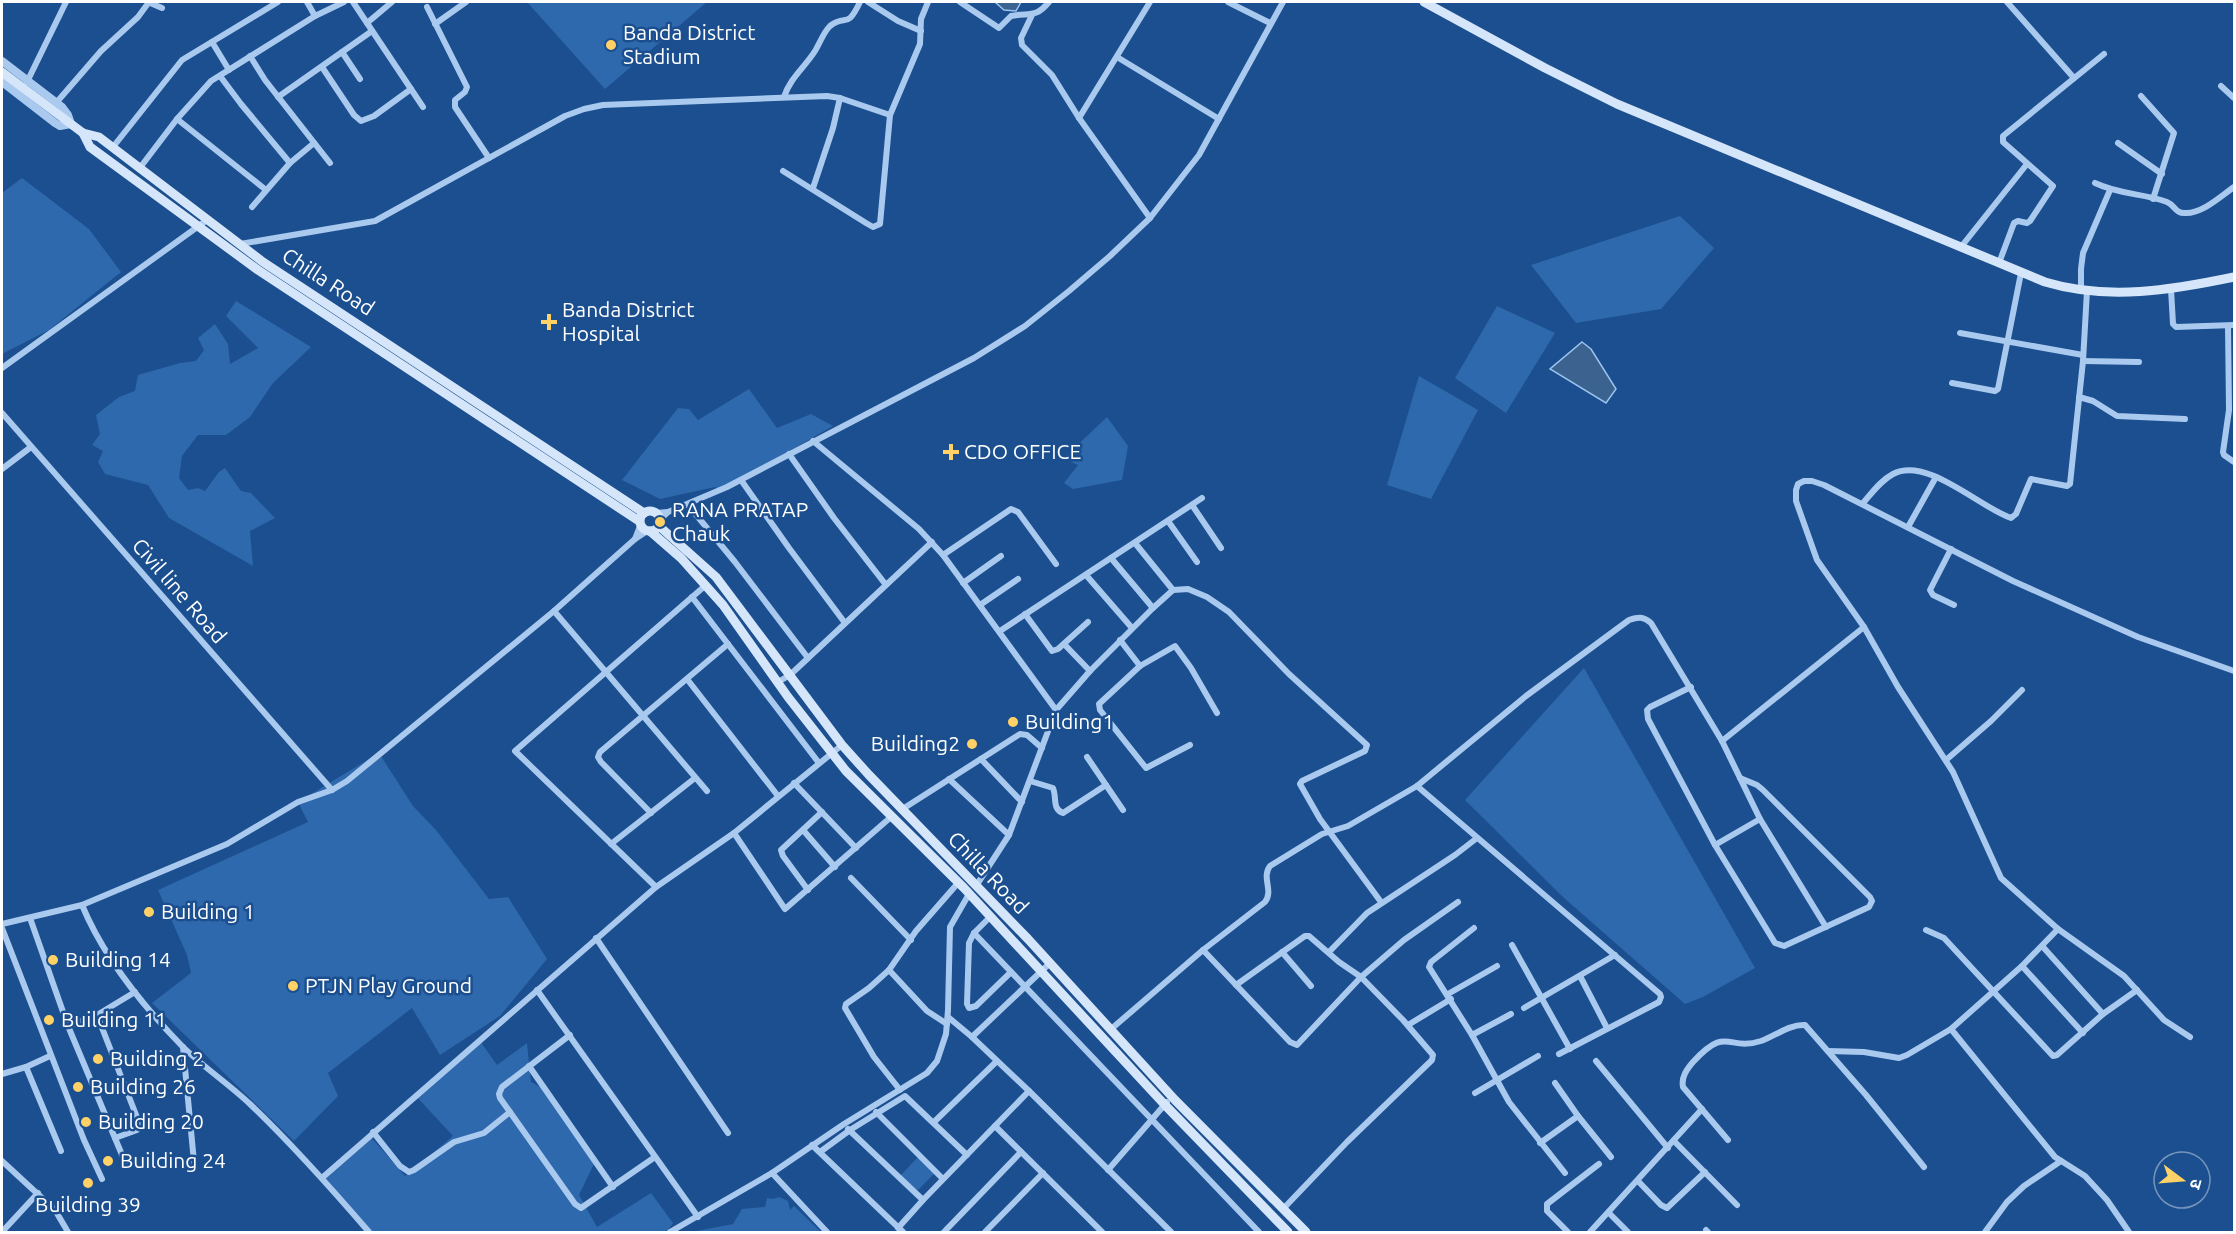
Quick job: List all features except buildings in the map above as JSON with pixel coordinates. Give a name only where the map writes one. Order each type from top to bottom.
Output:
[{"type":"main road","points":[[1424,2],[1545,68],[1617,104],[2045,282],[2084,291],[2136,292],[2171,289],[2235,277]]},
{"type":"main road","name":"Chilla Road","points":[[2,72],[53,105],[83,133],[99,137],[113,147],[263,262],[478,402],[649,523],[716,577],[842,745],[972,890],[1050,963],[1172,1098],[1306,1233]]},
{"type":"main road","points":[[83,133],[90,147],[267,276],[471,412],[649,523],[723,605],[830,754],[958,883],[972,890],[990,917],[1288,1233]]},
{"type":"main road","points":[[471,412],[478,402]]},
{"type":"main road","points":[[1120,1056],[1128,1050]]},
{"type":"street","points":[[27,81],[66,2]]},
{"type":"street","points":[[2,61],[53,105],[101,51],[138,17],[148,2],[162,8]]},
{"type":"street","points":[[113,147],[182,60],[278,2]]},
{"type":"street","points":[[307,2],[315,16]]},
{"type":"street","points":[[139,169],[202,90],[250,56],[315,16],[344,2]]},
{"type":"street","points":[[353,2],[423,107]]},
{"type":"street","points":[[367,23],[392,2]]},
{"type":"street","points":[[435,24],[466,2]]},
{"type":"street","points":[[784,97],[788,86],[815,51],[824,33],[835,24],[852,18],[860,2]]},
{"type":"street","points":[[868,2],[898,21],[921,31]]},
{"type":"street","points":[[783,171],[813,188],[866,224],[877,227],[882,213],[890,115],[918,49],[922,15],[928,2]]},
{"type":"street","points":[[960,2],[999,28],[1011,16],[1032,15],[1040,12],[1049,2]]},
{"type":"street","points":[[1079,118],[1150,2]]},
{"type":"street","points":[[1228,2],[1270,23]]},
{"type":"street","points":[[102,1179],[50,1056],[2,926],[82,905],[227,844],[298,802],[332,790],[374,760],[554,611],[649,523],[668,512],[741,480],[974,358],[1025,326],[1110,256],[1149,218],[1199,155],[1283,2]]},
{"type":"street","points":[[2007,2],[2074,78]]},
{"type":"street","points":[[428,7],[467,87],[465,92],[455,100],[455,107],[489,158]]},
{"type":"street","points":[[1032,15],[1020,41],[1052,75],[1149,218]]},
{"type":"street","points":[[278,97],[372,31]]},
{"type":"street","points":[[212,42],[230,70]]},
{"type":"street","points":[[342,52],[360,79]]},
{"type":"street","points":[[1999,263],[2014,223],[2030,221],[2053,188],[2052,183],[2003,142],[2003,135],[2104,54]]},
{"type":"street","points":[[250,56],[278,97],[330,163]]},
{"type":"street","points":[[1117,57],[1219,119]]},
{"type":"street","points":[[321,67],[354,115],[361,121],[374,116],[411,89]]},
{"type":"street","points":[[220,76],[290,163]]},
{"type":"street","points":[[2,82],[55,123],[60,126],[71,124]]},
{"type":"street","points":[[2221,86],[2235,98]]},
{"type":"street","points":[[2141,96],[2174,133],[2153,199]]},
{"type":"street","points":[[240,244],[375,221],[565,116],[603,105],[784,97],[840,98],[890,115]]},
{"type":"street","points":[[813,188],[833,128],[840,98]]},
{"type":"street","points":[[177,119],[266,190]]},
{"type":"street","points":[[252,207],[290,163],[314,143]]},
{"type":"street","points":[[2118,143],[2162,174]]},
{"type":"street","points":[[1961,247],[2027,164]]},
{"type":"street","points":[[2096,183],[2110,190],[2168,203],[2179,213],[2188,213],[2202,208],[2235,186]]},
{"type":"street","points":[[1863,503],[1879,484],[1893,474],[1905,470],[1916,470],[1936,477],[2008,517],[2014,517],[2031,479],[2067,486],[2070,484],[2083,358],[2084,291],[2081,269],[2084,253],[2110,190]]},
{"type":"street","points":[[2,368],[207,220]]},
{"type":"street","points":[[1952,383],[1995,391],[1999,384],[2021,273]]},
{"type":"street","points":[[2171,289],[2173,324],[2176,327],[2231,325],[2232,409],[2223,452],[2235,462]]},
{"type":"street","points":[[1960,333],[2083,358],[2139,362]]},
{"type":"street","points":[[2079,397],[2093,401],[2117,416],[2186,419]]},
{"type":"street","name":"Civil line Road","points":[[2,413],[332,790]]},
{"type":"street","points":[[813,441],[932,542],[1056,710]]},
{"type":"street","points":[[2,469],[31,447]]},
{"type":"street","points":[[789,454],[834,518],[886,585]]},
{"type":"street","points":[[1908,527],[1936,477]]},
{"type":"street","points":[[741,480],[845,623]]},
{"type":"street","points":[[2190,1037],[2164,1020],[2124,976],[2058,929],[2001,878],[1962,787],[1898,687],[1864,627],[1817,560],[1796,501],[1798,484],[1812,481],[1863,503],[2005,578],[2138,637],[2235,671]]},
{"type":"street","points":[[1000,632],[1202,498]]},
{"type":"street","points":[[688,505],[735,562],[808,658]]},
{"type":"street","points":[[1192,505],[1221,548]]},
{"type":"street","points":[[943,555],[1011,509],[1018,513],[1056,564]]},
{"type":"street","points":[[1168,520],[1197,562]]},
{"type":"street","points":[[778,682],[790,675],[932,542]]},
{"type":"street","points":[[1135,543],[1173,590]]},
{"type":"street","points":[[1951,549],[1930,590],[1933,595],[1954,605]]},
{"type":"street","points":[[963,583],[1000,556]]},
{"type":"street","points":[[1111,558],[1153,608]]},
{"type":"street","points":[[1086,575],[1132,628]]},
{"type":"street","points":[[980,605],[1018,579]]},
{"type":"street","points":[[656,887],[515,751],[706,585]]},
{"type":"street","points":[[670,1233],[772,1173],[843,1124],[927,1073],[937,1061],[943,1047],[947,1021],[950,927],[1009,835],[1056,710],[1090,670],[1173,590],[1188,589],[1207,597],[1229,612],[1288,674],[1367,745],[1365,751],[1300,784],[1320,819],[1381,902]]},
{"type":"street","points":[[692,597],[819,763]]},
{"type":"street","points":[[554,611],[707,791]]},
{"type":"street","points":[[1025,614],[1049,649],[1055,651],[1088,622]]},
{"type":"street","points":[[1110,1030],[1203,950],[1265,902],[1270,892],[1266,877],[1270,866],[1322,834],[1348,826],[1418,786],[1526,696],[1629,620],[1638,617],[1645,618],[1651,623],[1691,687],[1722,741],[1760,819],[1826,927]]},
{"type":"street","points":[[1722,741],[1864,627]]},
{"type":"street","points":[[1120,640],[1140,666]]},
{"type":"street","points":[[651,813],[598,757],[602,748],[728,644]]},
{"type":"street","points":[[1064,644],[1090,670]]},
{"type":"street","points":[[1190,745],[1146,768],[1100,710],[1101,701],[1140,666],[1175,646],[1191,668],[1217,713]]},
{"type":"street","points":[[687,679],[778,796]]},
{"type":"street","points":[[1691,687],[1650,707],[1647,714],[1715,845],[1775,943],[1784,946],[1869,907],[1872,901],[1763,790],[1740,778]]},
{"type":"street","points":[[1946,760],[1991,721],[2022,690]]},
{"type":"street","points":[[901,810],[1020,734],[1027,735],[1042,748]]},
{"type":"street","points":[[323,1178],[656,887],[734,833],[842,745]]},
{"type":"street","points":[[1087,757],[1123,810]]},
{"type":"street","points":[[981,759],[1022,802]]},
{"type":"street","points":[[611,844],[695,778]]},
{"type":"street","points":[[949,779],[1009,835]]},
{"type":"street","points":[[1030,781],[1053,788],[1055,807],[1063,813],[1106,785]]},
{"type":"street","points":[[794,783],[856,848]]},
{"type":"street","points":[[1418,786],[1661,997],[1659,1002],[1559,1054]]},
{"type":"street","points":[[808,890],[781,852],[782,847],[822,812]]},
{"type":"street","points":[[734,833],[782,908],[787,909],[891,817]]},
{"type":"street","points":[[1715,845],[1760,819]]},
{"type":"street","points":[[803,830],[835,867]]},
{"type":"street","points":[[1329,952],[1381,902],[1436,868],[1477,838]]},
{"type":"street","points":[[851,878],[911,940]]},
{"type":"street","points":[[900,1090],[870,1050],[845,1008],[848,1002],[890,970],[916,930],[958,883]]},
{"type":"street","points":[[1203,950],[1290,1042],[1297,1045],[1361,977],[1404,940],[1458,902]]},
{"type":"street","points":[[82,905],[99,940],[135,992],[183,1047],[252,1106],[323,1178],[369,1233]]},
{"type":"street","points":[[990,917],[974,933],[969,943],[967,1004],[969,1008],[976,1006],[1011,972]]},
{"type":"street","points":[[30,918],[68,1026],[125,1162]]},
{"type":"street","points":[[1474,928],[1430,964],[1431,970],[1449,996],[1509,1102],[1565,1173]]},
{"type":"street","points":[[1828,1051],[1864,1052],[1899,1058],[1951,1029],[2043,947],[2058,929]]},
{"type":"street","points":[[1926,930],[1944,938],[2053,1056],[2057,1055],[2103,1014],[2137,990]]},
{"type":"street","points":[[974,933],[1258,1233]]},
{"type":"street","points":[[1236,985],[1305,936],[1309,936],[1361,977],[1408,1025],[1434,1058],[1347,1142],[1283,1209]]},
{"type":"street","points":[[596,938],[728,1133]]},
{"type":"street","points":[[1512,945],[1570,1049]]},
{"type":"street","points":[[2043,947],[2103,1014]]},
{"type":"street","points":[[1282,952],[1311,986]]},
{"type":"street","points":[[1524,1008],[1615,955]]},
{"type":"street","points":[[972,1037],[1040,970],[1050,963]]},
{"type":"street","points":[[1408,1025],[1497,966]]},
{"type":"street","points":[[2022,966],[2083,1033]]},
{"type":"street","points":[[890,970],[927,1011],[972,1037],[1170,1233]]},
{"type":"street","points":[[1580,976],[1607,1028]]},
{"type":"street","points":[[537,990],[698,1217]]},
{"type":"street","points":[[68,1026],[97,1015],[135,992]]},
{"type":"street","points":[[1472,1035],[1511,1014]]},
{"type":"street","points":[[97,1015],[140,1125],[137,1130],[115,1138]]},
{"type":"street","points":[[1728,1140],[1683,1087],[1683,1078],[1689,1066],[1716,1041],[1750,1043],[1801,1025],[1810,1029],[1924,1167]]},
{"type":"street","points":[[1951,1029],[2061,1161],[2085,1176],[2107,1200],[2129,1233]]},
{"type":"street","points":[[570,1035],[500,1090],[500,1098],[578,1207],[584,1208],[656,1157]]},
{"type":"street","points":[[183,1047],[194,1162]]},
{"type":"street","points":[[2,1074],[26,1067],[50,1056]]},
{"type":"street","points":[[1475,1093],[1538,1056]]},
{"type":"street","points":[[934,1122],[997,1061]]},
{"type":"street","points":[[1596,1061],[1668,1148]]},
{"type":"street","points":[[529,1066],[613,1187]]},
{"type":"street","points":[[26,1067],[61,1151]]},
{"type":"street","points":[[1556,1083],[1578,1116],[1611,1156]]},
{"type":"street","points":[[812,1145],[900,1230],[923,1200],[1029,1091]]},
{"type":"street","points":[[820,1152],[850,1130],[905,1096],[967,1155]]},
{"type":"street","points":[[1107,1170],[1172,1098]]},
{"type":"street","points":[[872,1107],[943,1179]]},
{"type":"street","points":[[1590,1233],[1702,1109]]},
{"type":"street","points":[[373,1132],[400,1166],[409,1172],[454,1142],[484,1132],[510,1112]]},
{"type":"street","points":[[1540,1143],[1578,1116]]},
{"type":"street","points":[[843,1124],[923,1200]]},
{"type":"street","points":[[996,1126],[1102,1233]]},
{"type":"street","points":[[1674,1141],[1737,1206]]},
{"type":"street","points":[[948,1231],[1022,1152]]},
{"type":"street","points":[[2,1161],[55,1210],[68,1233]]},
{"type":"street","points":[[1985,1233],[2007,1203],[2024,1186],[2061,1161]]},
{"type":"street","points":[[1568,1233],[1547,1211],[1547,1204],[1599,1164]]},
{"type":"street","points":[[1638,1181],[1661,1205],[1667,1208],[1705,1172]]},
{"type":"street","points":[[772,1173],[827,1233]]},
{"type":"street","points":[[985,1233],[1043,1173]]},
{"type":"street","points":[[2,1232],[38,1193]]},
{"type":"street","points":[[1609,1213],[1628,1233]]},
{"type":"shaded area","name":"Banda District Stadium","points":[[527,2],[707,2],[605,89]]},
{"type":"shaded area","points":[[995,2],[1021,2],[1016,11],[1004,10]]},
{"type":"shaded area","points":[[22,178],[89,229],[121,272],[49,330],[2,354],[2,193]]},
{"type":"shaded area","points":[[1680,216],[1714,248],[1661,309],[1576,323],[1531,265]]},
{"type":"shaded area","points":[[236,301],[311,347],[273,383],[250,417],[226,435],[198,435],[182,456],[179,478],[188,490],[198,488],[205,491],[219,472],[225,468],[241,491],[251,493],[275,518],[250,531],[253,566],[169,518],[148,485],[105,474],[98,462],[103,451],[92,445],[100,434],[96,415],[119,397],[135,391],[138,375],[180,363],[196,361],[204,350],[198,338],[215,324],[228,344],[230,364],[258,348],[226,316]]},
{"type":"shaded area","points":[[1497,306],[1555,333],[1506,413],[1455,378]]},
{"type":"shaded area","points":[[1582,342],[1591,349],[1616,389],[1606,403],[1550,369]]},
{"type":"shaded area","points":[[1419,376],[1478,410],[1431,499],[1387,485]]},
{"type":"shaded area","points":[[749,389],[777,428],[811,414],[833,426],[721,490],[715,487],[660,499],[622,480],[678,408],[689,409],[698,420]]},
{"type":"shaded area","points":[[1107,417],[1128,446],[1122,480],[1073,489],[1064,483],[1078,465],[1071,462],[1067,455]]},
{"type":"shaded area","points":[[1584,668],[1755,968],[1703,997],[1685,1004],[1564,898],[1465,800]]},
{"type":"shaded area","points":[[379,753],[413,806],[436,830],[489,899],[508,897],[547,959],[500,1016],[440,1055],[412,1008],[328,1073],[338,1096],[294,1141],[152,1003],[191,973],[187,955],[158,890],[308,822],[298,802]]},
{"type":"shaded area","points":[[480,1041],[497,1065],[527,1043],[531,1082],[542,1088],[594,1164],[579,1195],[597,1227],[651,1193],[673,1223],[668,1230],[663,1232],[369,1232],[323,1177],[369,1135],[405,1176],[453,1136],[415,1095]]},
{"type":"shaded area","points":[[919,1156],[935,1173],[917,1191],[899,1177]]},
{"type":"shaded area","points":[[779,1197],[788,1201],[790,1210],[794,1206],[821,1232],[691,1232],[733,1224],[742,1209],[765,1207],[767,1198]]},
{"type":"place","name":"Banda District Stadium","points":[[611,45]]},
{"type":"place","name":"Banda District Hospital","points":[[549,322]]},
{"type":"place","name":"CDO OFFICE","points":[[951,452]]},
{"type":"place","name":"RANA PRATAP Chauk","points":[[660,522]]},
{"type":"place","name":"Building1","points":[[1013,722]]},
{"type":"place","name":"Building2","points":[[972,744]]},
{"type":"place","name":"Building 1","points":[[149,912]]},
{"type":"place","name":"Building 14","points":[[53,960]]},
{"type":"place","name":"PTJN Play Ground","points":[[293,986]]},
{"type":"place","name":"Building 11","points":[[49,1020]]},
{"type":"place","name":"Building 2","points":[[98,1059]]},
{"type":"place","name":"Building 26","points":[[78,1087]]},
{"type":"place","name":"Building 20","points":[[86,1122]]},
{"type":"place","name":"Building 24","points":[[108,1161]]},
{"type":"place","name":"Building 39","points":[[88,1183]]}]
